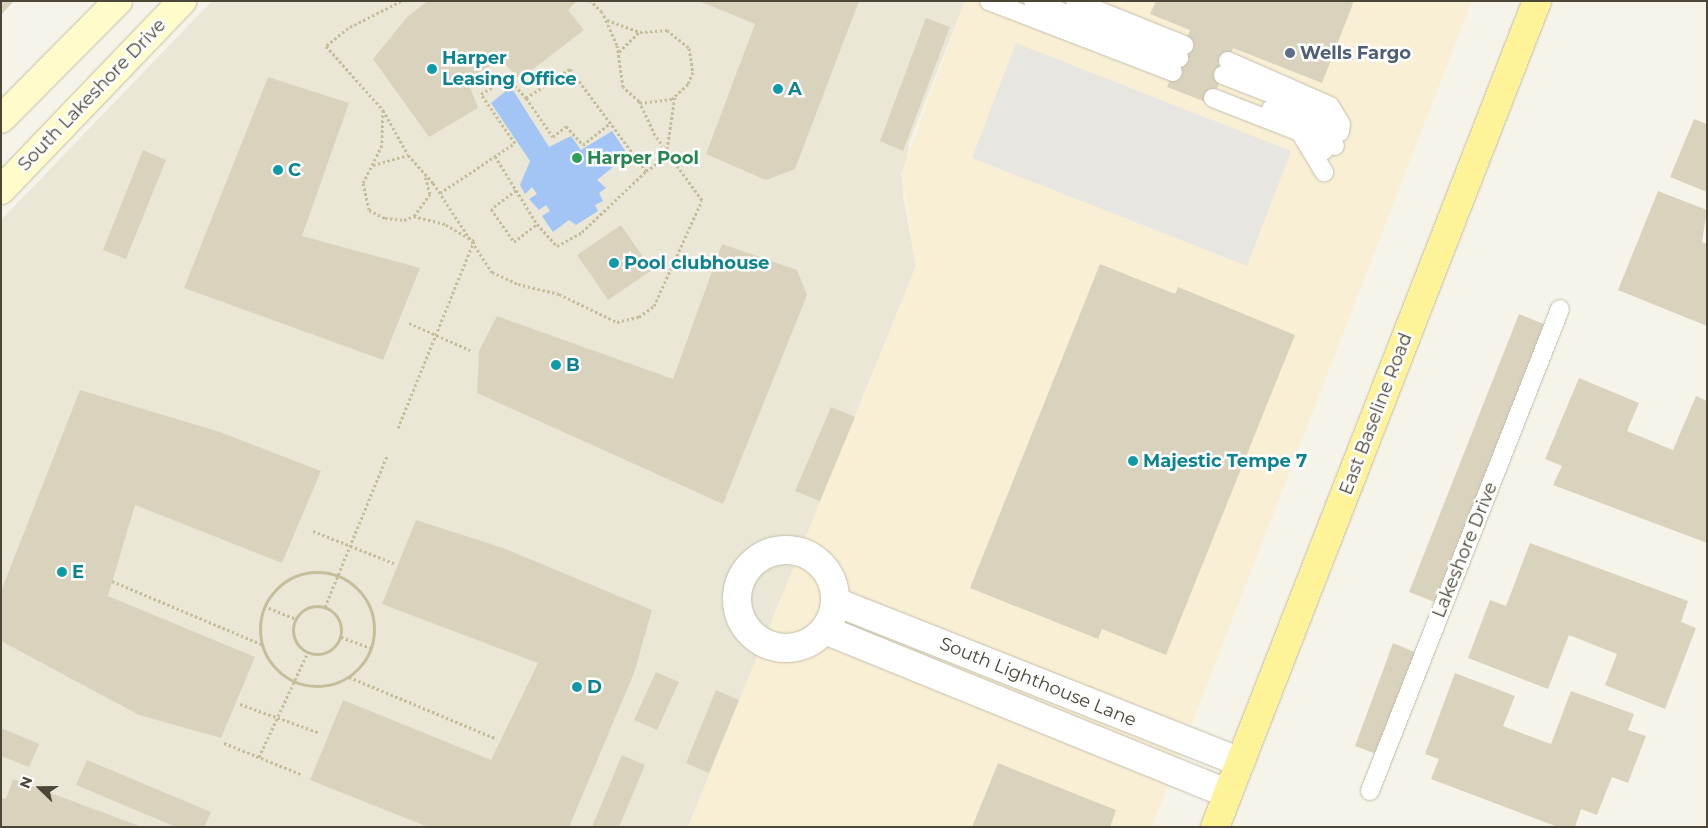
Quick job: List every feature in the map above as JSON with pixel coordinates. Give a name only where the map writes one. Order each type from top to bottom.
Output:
[{"type":"main road","name":"East Baseline Road","points":[[1215,827],[1537,1]]},
{"type":"street","points":[[1,119],[118,1]]},
{"type":"street","name":"South Lakeshore Drive","points":[[1,190],[182,1]]},
{"type":"street","points":[[800,552],[826,569],[836,602],[825,630],[802,647],[768,646],[743,624],[738,610],[741,580],[757,559],[769,553],[800,552]]},
{"type":"street","name":"South Lighthouse Lane","points":[[836,602],[1240,762]]},
{"type":"street","name":"South Lighthouse Lane","points":[[825,630],[1228,794]]},
{"type":"lane","points":[[1033,1],[1176,64]]},
{"type":"lane","points":[[1075,1],[1176,64]]},
{"type":"lane","points":[[987,6],[1176,64]]},
{"type":"lane","points":[[1220,81],[1330,106],[1341,124],[1332,152],[1310,124],[1220,81]]},
{"type":"lane","name":"Lakeshore Drive","points":[[1370,792],[1560,309]]},
{"type":"path","points":[[401,1],[348,28],[326,46],[383,110],[408,155],[440,193],[474,241],[492,272],[518,284],[559,294],[617,322],[639,317],[654,306],[666,286],[702,200],[672,153],[667,150],[640,103],[623,87],[618,52],[606,20],[591,1]]},
{"type":"path","points":[[606,20],[640,32],[667,30],[689,48],[693,72],[675,96],[660,103],[640,103]]},
{"type":"path","points":[[618,52],[640,32]]},
{"type":"path","points":[[526,98],[570,69],[646,171]]},
{"type":"path","points":[[440,193],[515,143],[481,94],[508,78],[526,98],[553,137],[566,126],[582,145],[611,122]]},
{"type":"path","points":[[667,150],[675,96]]},
{"type":"path","points":[[383,110],[382,145],[363,183],[369,210],[385,218],[404,220],[414,216],[430,194],[424,174]]},
{"type":"path","points":[[495,156],[537,224],[557,246],[582,232],[646,171],[672,153]]},
{"type":"path","points":[[373,164],[408,155]]},
{"type":"path","points":[[516,190],[491,209],[514,242],[537,224]]},
{"type":"path","points":[[414,216],[445,224],[474,241]]},
{"type":"path","points":[[398,428],[474,241]]},
{"type":"path","points":[[409,323],[470,350]]},
{"type":"path","points":[[325,607],[387,456]]},
{"type":"path","points":[[313,531],[349,548],[394,563]]},
{"type":"path","points":[[309,572],[338,576],[365,598],[374,631],[371,648],[350,676],[323,687],[294,682],[275,669],[261,644],[264,606],[282,583],[295,576],[309,572]]},
{"type":"path","points":[[112,582],[261,644]]},
{"type":"path","points":[[264,606],[296,619]]},
{"type":"path","points":[[311,606],[325,607],[340,622],[341,637],[324,654],[308,652],[293,635],[296,619],[311,606]]},
{"type":"path","points":[[341,637],[371,648]]},
{"type":"path","points":[[259,757],[279,718],[308,652]]},
{"type":"path","points":[[350,676],[497,739]]},
{"type":"path","points":[[240,704],[320,733]]},
{"type":"path","points":[[224,743],[303,775]]},
{"type":"shaded area","points":[[212,1],[965,1],[909,143],[903,195],[916,266],[688,827],[1,827],[1,220]]},
{"type":"shaded area","points":[[965,1],[1472,1],[1152,827],[688,827],[916,266],[901,174]]},
{"type":"shaded area","points":[[1016,43],[1291,151],[1247,266],[972,158]]},
{"type":"water","name":"Harper Pool","points":[[511,87],[549,147],[571,136],[581,150],[612,131],[628,155],[597,180],[606,188],[599,193],[603,201],[595,205],[598,211],[576,225],[569,220],[553,232],[542,216],[550,211],[546,205],[539,210],[529,199],[537,194],[532,187],[525,194],[520,185],[530,161],[491,103]]},
{"type":"building","points":[[1,1],[14,1],[1,15]]},
{"type":"building","name":"Harper Leasing Office","points":[[428,1],[577,1],[568,10],[584,30],[520,79],[501,60],[467,79],[478,108],[429,137],[373,59],[408,16]]},
{"type":"building","name":"A","points":[[699,1],[859,1],[795,169],[766,180],[706,154],[755,24]]},
{"type":"building","name":"Wells Fargo","points":[[1156,1],[1354,1],[1322,83],[1233,48],[1211,104],[1167,87],[1190,30],[1150,14]]},
{"type":"building","points":[[926,18],[950,27],[903,151],[880,141]]},
{"type":"building","name":"C","points":[[268,77],[349,103],[302,236],[420,268],[383,360],[184,288]]},
{"type":"building","points":[[1694,119],[1707,124],[1707,192],[1670,177]]},
{"type":"building","points":[[143,150],[166,160],[126,259],[103,250]]},
{"type":"building","points":[[1658,191],[1707,210],[1702,242],[1707,244],[1707,326],[1618,290]]},
{"type":"building","name":"Pool clubhouse","points":[[621,225],[652,270],[608,300],[577,255]]},
{"type":"building","name":"B","points":[[722,244],[797,270],[807,295],[723,504],[477,393],[479,351],[497,316],[673,379]]},
{"type":"building","name":"Majestic Tempe 7","points":[[1100,264],[1175,294],[1178,287],[1295,335],[1166,655],[1102,629],[1098,639],[970,588]]},
{"type":"building","points":[[1519,314],[1546,325],[1437,603],[1409,592]]},
{"type":"building","points":[[1579,378],[1639,403],[1627,431],[1673,450],[1696,396],[1707,401],[1707,543],[1553,485],[1562,466],[1545,459]]},
{"type":"building","name":"E","points":[[80,390],[220,432],[321,471],[282,563],[135,505],[108,596],[255,657],[221,738],[139,715],[1,641],[1,591]]},
{"type":"building","points":[[831,407],[855,417],[820,501],[795,491]]},
{"type":"building","name":"D","points":[[416,520],[503,548],[652,610],[634,673],[569,827],[428,827],[310,780],[343,700],[491,760],[538,663],[382,604]]},
{"type":"building","points":[[1530,543],[1688,601],[1681,622],[1696,628],[1665,709],[1605,685],[1617,654],[1569,635],[1548,689],[1468,658],[1490,600],[1506,606]]},
{"type":"building","points":[[1393,643],[1417,653],[1379,755],[1355,746]]},
{"type":"building","points":[[656,672],[679,682],[657,730],[634,720]]},
{"type":"building","points":[[1455,673],[1515,696],[1503,726],[1551,744],[1571,691],[1634,714],[1628,730],[1646,736],[1628,783],[1612,777],[1597,815],[1581,809],[1575,827],[1558,827],[1431,779],[1439,759],[1425,754]]},
{"type":"building","points":[[716,690],[739,700],[709,773],[686,763]]},
{"type":"building","points":[[1,728],[39,744],[29,767],[1,756]]},
{"type":"building","points":[[622,755],[645,765],[619,827],[592,827]]},
{"type":"building","points":[[87,760],[211,812],[204,827],[176,827],[76,785]]},
{"type":"building","points":[[998,763],[1116,810],[1110,827],[972,827]]},
{"type":"building","points":[[13,779],[142,827],[1,827],[1,798],[6,799]]},
{"type":"place","name":"Wells Fargo","points":[[1290,53]]},
{"type":"place","name":"Harper Leasing Office","points":[[432,69]]},
{"type":"place","name":"A","points":[[778,89]]},
{"type":"place","name":"Harper Pool","points":[[577,158]]},
{"type":"place","name":"C","points":[[278,170]]},
{"type":"place","name":"Pool clubhouse","points":[[614,263]]},
{"type":"place","name":"B","points":[[556,365]]},
{"type":"place","name":"Majestic Tempe 7","points":[[1133,461]]},
{"type":"place","name":"E","points":[[62,572]]},
{"type":"place","name":"D","points":[[577,687]]}]
